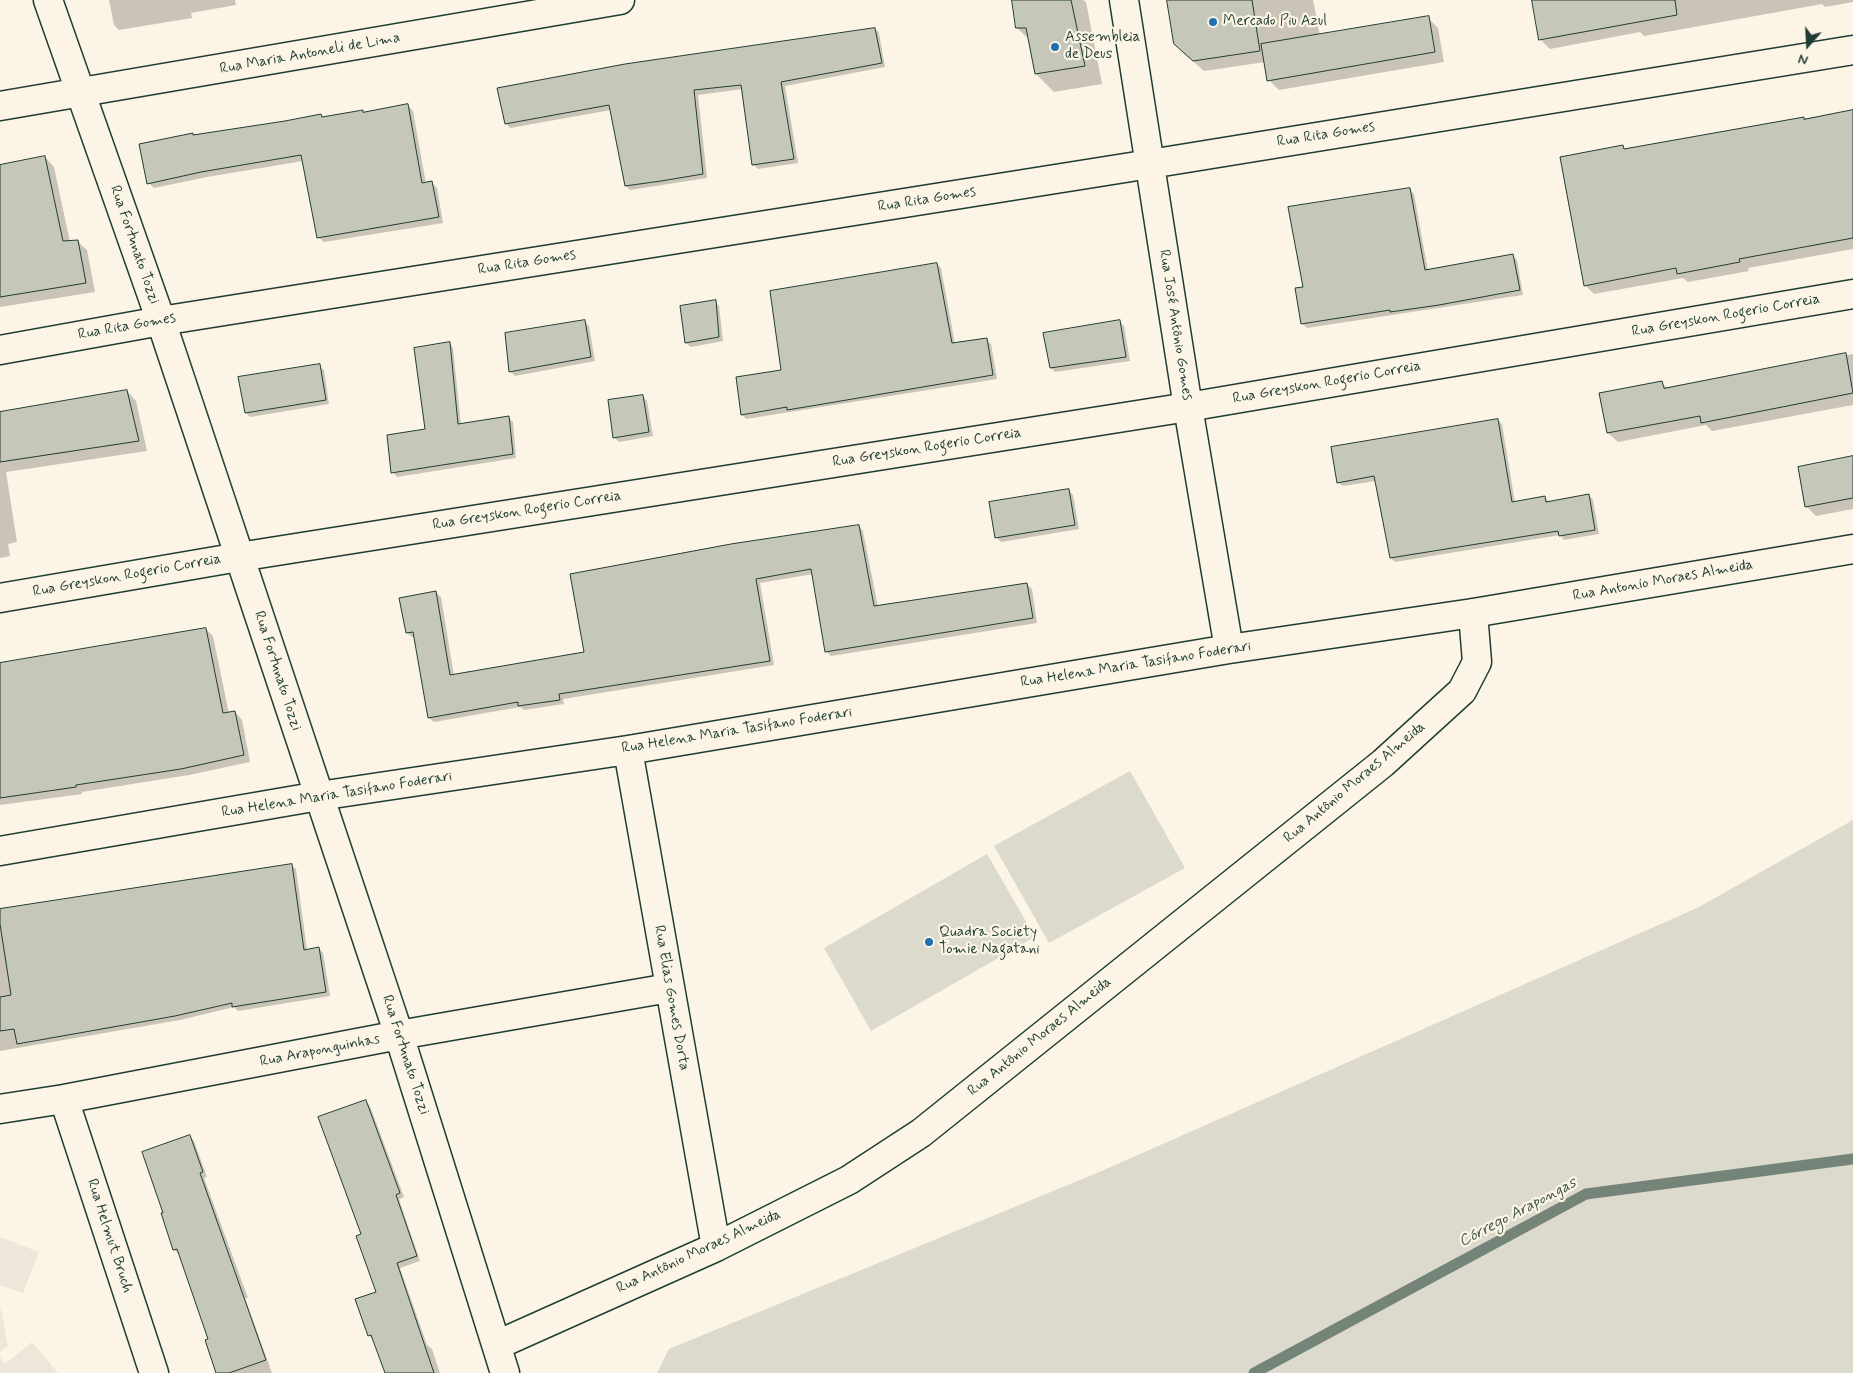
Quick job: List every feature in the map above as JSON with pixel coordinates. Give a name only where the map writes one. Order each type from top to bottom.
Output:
[{"type":"street","name":"Rua Fortunato Tozzi","points":[[48,0],[161,321],[399,1035],[497,1345]]},
{"type":"street","name":"Rua Maria Antoneli de Lima","points":[[0,106],[620,0]]},
{"type":"street","name":"Rua José Antônio Gomes","points":[[1124,0],[1188,407],[1229,649]]},
{"type":"street","name":"Rua Rita Gomes","points":[[0,350],[161,321],[1853,50]]},
{"type":"street","name":"Rua Greyskon Rogerio Correia","points":[[0,598],[239,557],[1188,407],[1853,294]]},
{"type":"street","name":"Rua Antonio Moraes Almeida","points":[[1473,613],[1853,548]]},
{"type":"street","name":"Rua Helena Maria Tasifano Foderari","points":[[0,851],[319,796],[628,750],[1229,649],[1473,613]]},
{"type":"street","name":"Rua Antônio Moraes Almeida","points":[[497,1345],[716,1247],[849,1180],[921,1133],[1384,763],[1462,691],[1477,662],[1473,613]]},
{"type":"street","name":"Rua Elias Gomes Dorta","points":[[628,750],[716,1247]]},
{"type":"street","name":"Rua Araponguinhas","points":[[0,1109],[64,1100],[399,1035],[669,988]]},
{"type":"street","name":"Rua Helmut Bruch","points":[[64,1100],[154,1373]]},
{"type":"street","points":[[497,1345],[505,1373]]},
{"type":"shaded area","points":[[1130,771],[1185,868],[1049,943],[994,846]]},
{"type":"shaded area","points":[[1853,820],[1853,1373],[657,1373],[669,1349],[1097,1173],[1697,908]]},
{"type":"shaded area","name":"Quadra Society Tomie Nagatani","points":[[987,854],[1035,937],[871,1031],[824,948]]},
{"type":"shaded area","points":[[0,1237],[39,1252],[23,1293],[0,1285]]},
{"type":"shaded area","points":[[0,1305],[8,1346],[0,1352]]},
{"type":"shaded area","points":[[32,1342],[58,1373],[0,1373],[0,1357],[5,1364]]},
{"type":"building","name":"Assembleia de Deus","points":[[1012,0],[1071,0],[1085,66],[1035,74],[1026,28],[1016,28]]},
{"type":"building","name":"Mercado Piu Azul","points":[[1167,0],[1252,0],[1260,51],[1193,61],[1174,44]]},
{"type":"building","points":[[1532,0],[1675,0],[1677,15],[1539,40]]},
{"type":"building","points":[[1429,16],[1435,52],[1267,81],[1261,44]]},
{"type":"building","points":[[875,28],[882,63],[781,82],[794,159],[752,165],[741,85],[694,90],[703,174],[661,181],[625,186],[609,105],[505,124],[497,88],[625,64]]},
{"type":"building","points":[[408,104],[422,183],[432,181],[439,217],[317,238],[301,155],[201,172],[147,184],[139,144],[193,133],[193,135],[321,114],[322,117]]},
{"type":"building","points":[[1853,110],[1853,238],[1739,259],[1740,262],[1677,274],[1676,268],[1584,286],[1560,157],[1623,145],[1624,149]]},
{"type":"building","points":[[45,156],[63,241],[78,240],[86,283],[0,297],[0,165]]},
{"type":"building","points":[[1410,188],[1425,270],[1513,254],[1520,290],[1439,305],[1390,312],[1390,310],[1301,324],[1295,288],[1303,287],[1288,207]]},
{"type":"building","points":[[937,263],[952,343],[987,338],[993,375],[787,410],[787,407],[741,415],[736,377],[781,370],[770,291]]},
{"type":"building","points":[[716,300],[719,337],[685,343],[680,306]]},
{"type":"building","points":[[585,320],[591,357],[509,372],[505,333]]},
{"type":"building","points":[[1120,320],[1126,357],[1050,368],[1043,333]]},
{"type":"building","points":[[450,342],[458,424],[509,416],[513,454],[391,473],[387,435],[425,429],[414,348]]},
{"type":"building","points":[[1846,353],[1853,393],[1701,423],[1700,416],[1607,433],[1599,393],[1662,381],[1664,388]]},
{"type":"building","points":[[320,364],[326,400],[245,413],[238,377]]},
{"type":"building","points":[[127,390],[139,441],[0,462],[0,412]]},
{"type":"building","points":[[643,395],[649,432],[613,438],[608,400]]},
{"type":"building","points":[[1498,419],[1512,502],[1545,496],[1546,502],[1589,494],[1595,530],[1559,536],[1558,531],[1390,558],[1374,476],[1337,483],[1331,447]]},
{"type":"building","points":[[1853,456],[1853,498],[1805,507],[1798,467]]},
{"type":"building","points":[[1069,489],[1075,525],[995,538],[989,502]]},
{"type":"building","points":[[859,525],[874,606],[1027,583],[1033,618],[825,652],[811,569],[756,579],[770,661],[559,694],[560,700],[518,706],[518,702],[428,718],[413,632],[406,633],[399,598],[436,591],[450,675],[584,652],[570,574],[731,544]]},
{"type":"building","points":[[206,628],[223,713],[235,711],[244,755],[181,769],[0,798],[0,663]]},
{"type":"building","points":[[292,864],[304,950],[319,947],[326,992],[232,1007],[232,1003],[175,1016],[17,1044],[14,1029],[0,1031],[0,997],[11,995],[0,924],[0,909]]},
{"type":"building","points":[[366,1100],[400,1193],[396,1195],[417,1256],[397,1263],[434,1373],[385,1373],[371,1335],[368,1336],[355,1299],[376,1292],[356,1236],[361,1234],[318,1117]]},
{"type":"building","points":[[190,1135],[203,1172],[200,1173],[266,1360],[229,1373],[216,1373],[205,1340],[208,1339],[177,1249],[173,1250],[161,1213],[163,1213],[142,1152]]},
{"type":"waterway","name":"Córrego Arapongas","points":[[1254,1373],[1586,1194],[1853,1159]]},
{"type":"place","name":"Mercado Piu Azul","points":[[1213,22]]},
{"type":"place","name":"Assembleia de Deus","points":[[1055,47]]},
{"type":"place","name":"Quadra Society Tomie Nagatani","points":[[929,942]]}]
